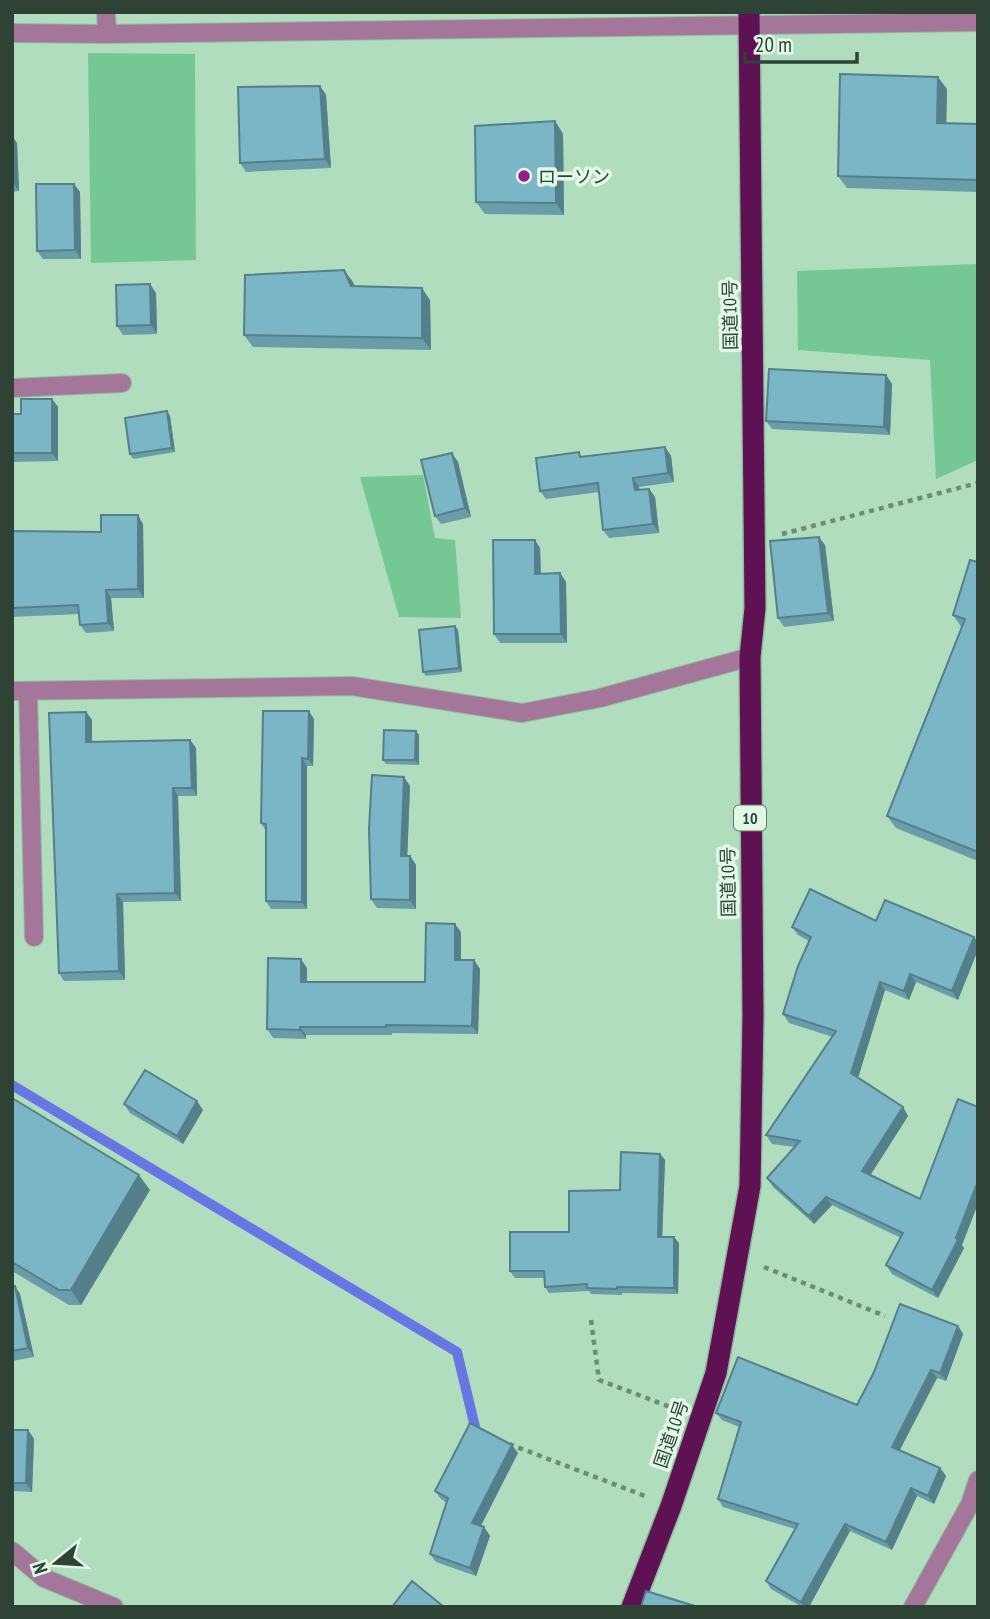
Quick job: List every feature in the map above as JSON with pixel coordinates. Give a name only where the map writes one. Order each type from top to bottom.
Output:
[{"type":"highway","name":"国道10号","points":[[632,1607],[671,1506],[716,1373],[750,1186],[753,1015],[750,657],[755,608],[755,541],[749,19]]},
{"type":"street","points":[[106,12],[107,34]]},
{"type":"street","points":[[12,33],[107,34],[749,19],[978,22]]},
{"type":"street","points":[[12,388],[122,383]]},
{"type":"street","points":[[34,937],[20,691],[352,686],[522,713],[600,698],[750,657]]},
{"type":"street","points":[[913,1607],[970,1504],[978,1480]]},
{"type":"street","points":[[12,1551],[44,1578],[114,1607]]},
{"type":"path","points":[[755,541],[978,482]]},
{"type":"path","points":[[737,1256],[885,1316]]},
{"type":"path","points":[[591,1320],[599,1380],[700,1418]]},
{"type":"path","points":[[502,1441],[671,1506]]},
{"type":"green space","points":[[88,53],[195,54],[196,260],[91,263]]},
{"type":"green space","points":[[978,264],[978,460],[936,479],[930,360],[798,350],[797,271]]},
{"type":"green space","points":[[423,475],[435,538],[455,540],[461,618],[399,617],[360,477]]},
{"type":"building","points":[[840,74],[938,77],[937,123],[978,124],[978,180],[838,176]]},
{"type":"building","points":[[320,86],[325,159],[240,163],[238,87]]},
{"type":"building","name":"ローソン","points":[[555,121],[556,203],[476,202],[475,126]]},
{"type":"building","points":[[36,184],[74,184],[75,250],[37,251]]},
{"type":"building","points":[[344,270],[351,286],[422,288],[422,338],[244,335],[245,275]]},
{"type":"building","points":[[150,284],[151,325],[117,326],[116,285]]},
{"type":"building","points":[[769,369],[886,375],[884,427],[766,421]]},
{"type":"building","points":[[21,399],[52,399],[52,453],[12,453],[12,414],[21,414]]},
{"type":"building","points":[[167,411],[172,448],[130,454],[125,418]]},
{"type":"building","points":[[665,447],[668,473],[633,478],[635,490],[649,489],[653,524],[603,530],[598,483],[540,491],[536,458],[579,452],[580,457]]},
{"type":"building","points":[[452,453],[465,508],[435,516],[421,460]]},
{"type":"building","points":[[101,515],[138,515],[138,589],[106,590],[108,623],[80,625],[78,605],[12,608],[12,531],[101,532]]},
{"type":"building","points":[[819,537],[828,613],[778,618],[770,541]]},
{"type":"building","points":[[493,540],[535,540],[535,574],[560,573],[561,634],[494,634]]},
{"type":"building","points":[[970,560],[978,562],[978,852],[887,816],[965,619],[953,615]]},
{"type":"building","points":[[455,626],[459,668],[423,672],[419,630]]},
{"type":"building","points":[[263,711],[309,711],[308,759],[302,758],[302,902],[266,901],[266,824],[261,823]]},
{"type":"building","points":[[86,712],[86,742],[190,740],[192,788],[173,788],[175,893],[117,894],[119,971],[59,973],[49,713]]},
{"type":"building","points":[[384,730],[416,731],[415,760],[383,760]]},
{"type":"building","points":[[372,775],[404,777],[401,856],[410,856],[410,900],[371,899],[369,829]]},
{"type":"building","points":[[810,889],[876,921],[885,900],[974,937],[952,991],[910,974],[904,991],[880,982],[851,1073],[903,1107],[862,1171],[920,1199],[958,1099],[978,1107],[978,1181],[956,1238],[958,1240],[932,1290],[886,1265],[903,1233],[826,1197],[809,1216],[767,1178],[800,1141],[766,1135],[836,1031],[783,1014],[798,966],[811,937],[792,927]]},
{"type":"building","points":[[426,923],[455,924],[455,960],[474,960],[472,1026],[386,1025],[300,1027],[300,1030],[267,1029],[268,958],[301,959],[301,982],[425,982]]},
{"type":"building","points":[[145,1070],[197,1101],[177,1136],[124,1104]]},
{"type":"building","points":[[12,1098],[139,1175],[71,1290],[59,1290],[12,1262]]},
{"type":"building","points":[[621,1152],[660,1154],[658,1237],[674,1237],[674,1288],[587,1288],[587,1284],[545,1287],[544,1271],[510,1271],[510,1232],[569,1232],[569,1191],[620,1190]]},
{"type":"building","points":[[12,1286],[15,1286],[28,1348],[12,1351]]},
{"type":"building","points":[[900,1304],[958,1326],[940,1373],[931,1370],[892,1447],[940,1468],[928,1496],[911,1488],[886,1542],[845,1524],[801,1602],[766,1581],[798,1524],[718,1499],[741,1422],[716,1413],[738,1357],[857,1405],[874,1372]]},
{"type":"building","points":[[470,1423],[512,1445],[472,1523],[484,1527],[470,1568],[430,1554],[448,1498],[435,1491]]},
{"type":"building","points":[[12,1430],[28,1430],[26,1483],[12,1483]]},
{"type":"building","points":[[412,1581],[444,1607],[392,1607]]},
{"type":"building","points":[[646,1591],[695,1606],[641,1607]]},
{"type":"waterway","points":[[12,1085],[457,1352],[476,1431]]},
{"type":"place","name":"ローソン","points":[[524,176]]}]
